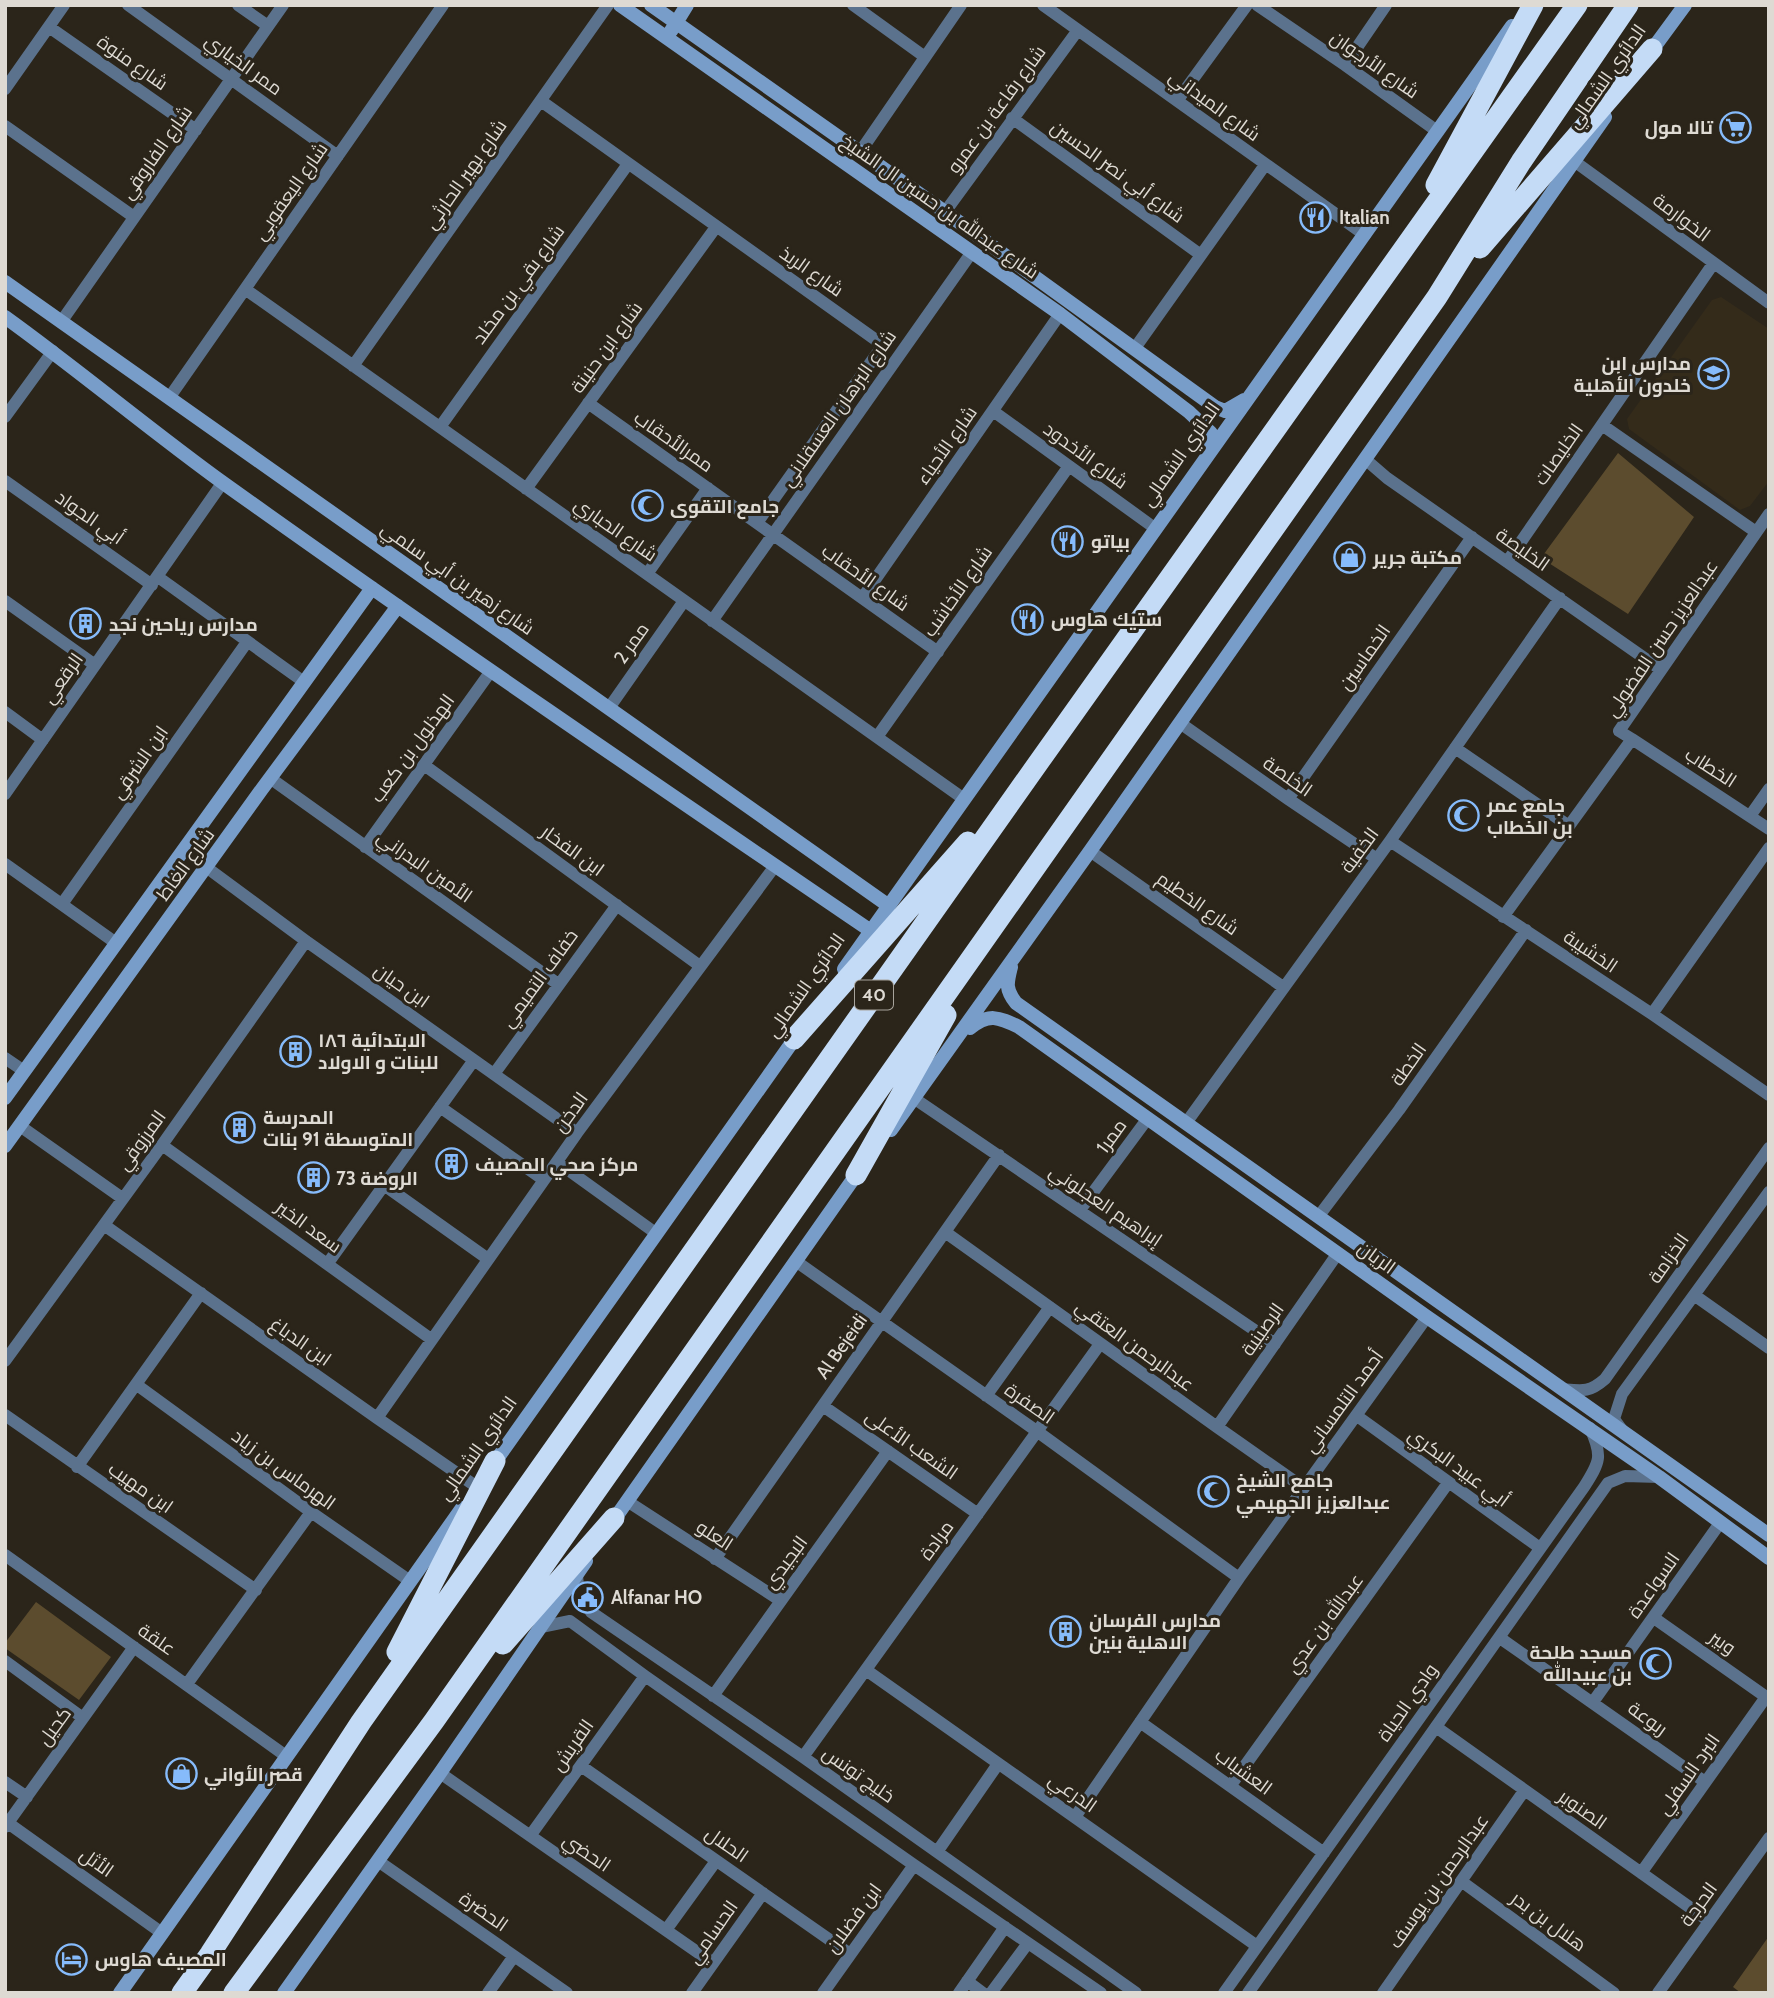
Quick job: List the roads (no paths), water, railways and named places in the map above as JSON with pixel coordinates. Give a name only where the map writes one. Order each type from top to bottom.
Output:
[{"type":"highway","points":[[1392,267],[1533,5]]},
{"type":"highway","name":"40","points":[[182,1993],[361,1722],[1577,5]]},
{"type":"highway","name":"الدائري الشمالي","points":[[236,1993],[434,1721],[1437,297],[1521,162],[1628,5]]},
{"type":"highway","points":[[1437,297],[1652,49]]},
{"type":"highway","points":[[794,1040],[1041,759]]},
{"type":"highway","points":[[856,1175],[1003,913]]},
{"type":"highway","points":[[361,1722],[495,1461]]},
{"type":"highway","points":[[434,1721],[621,1510]]},
{"type":"highway","points":[[167,1993],[210,1954]]},
{"type":"street","points":[[5,89],[64,5]]},
{"type":"street","name":"ممر الخياري","points":[[128,5],[338,156]]},
{"type":"street","points":[[238,5],[268,26]]},
{"type":"street","name":"شارع الفاروقي","points":[[61,322],[283,5]]},
{"type":"street","name":"شارع اليعقوبي","points":[[169,398],[443,5]]},
{"type":"street","name":"شارع بهير الحارثي","points":[[353,366],[608,5]]},
{"type":"street","name":"شارع عبدالله بن حسين ال الشيخ","points":[[620,5],[1060,314],[1189,412],[1211,433],[1206,458]]},
{"type":"street","points":[[667,38],[687,5]]},
{"type":"street","points":[[853,5],[925,57]]},
{"type":"street","points":[[860,152],[961,5]]},
{"type":"street","name":"شارع الميداني","points":[[1043,5],[1365,235]]},
{"type":"street","points":[[1177,101],[1247,5]]},
{"type":"street","name":"شارع الأرجوان","points":[[1256,5],[1437,131]]},
{"type":"street","points":[[1345,65],[1386,5]]},
{"type":"street","name":"الدائري الشمالي","points":[[120,1993],[1527,5]]},
{"type":"street","name":"الدائري الشمالي","points":[[284,1993],[856,1175],[958,1038],[1685,5]]},
{"type":"street","points":[[651,27],[658,7]]},
{"type":"street","name":"شارع عبدالله بن حسين ال الشيخ","points":[[658,7],[675,23],[945,212],[1215,407],[1225,411],[1248,397]]},
{"type":"street","name":"شارع منوة","points":[[49,27],[196,130]]},
{"type":"street","name":"شارع رفاعة بن عمرو","points":[[945,212],[1078,30]]},
{"type":"street","name":"شارع الربذ","points":[[541,102],[883,345],[757,523]]},
{"type":"street","name":"شارع أبي نصر الحسين","points":[[1012,118],[1201,255]]},
{"type":"street","points":[[5,126],[134,216]]},
{"type":"street","name":"الخوارمة","points":[[1574,161],[1769,303]]},
{"type":"street","name":"شارع بقي بن مخلد","points":[[440,428],[628,164]]},
{"type":"street","points":[[1135,348],[1265,165]]},
{"type":"street","name":"شارع ابن حنينة","points":[[526,489],[716,227]]},
{"type":"street","name":"شارع البرهان العسقلاني","points":[[712,621],[972,252]]},
{"type":"street","name":"الخليصات","points":[[1507,562],[1713,264]]},
{"type":"street","name":"شارع زهير بن أبي سلمي","points":[[5,282],[889,906]]},
{"type":"street","name":"شارع الحباري","points":[[245,289],[964,799]]},
{"type":"street","name":"شارع الأحياء","points":[[863,597],[1060,314]]},
{"type":"street","points":[[5,317],[223,482],[372,588],[871,931]]},
{"type":"street","points":[[5,417],[53,351]]},
{"type":"street","points":[[1189,412],[1199,416],[1207,411],[1202,398]]},
{"type":"street","name":"ممرالأحقاب","points":[[588,403],[772,534]]},
{"type":"street","name":"شارع الأخدود","points":[[993,411],[1156,529]]},
{"type":"street","points":[[1601,425],[1756,532]]},
{"type":"street","name":"الخليصة","points":[[1364,459],[1387,478],[1660,669]]},
{"type":"street","name":"شارع الأخاشب","points":[[877,737],[1069,467]]},
{"type":"street","name":"أبي الجواد","points":[[5,481],[304,682]]},
{"type":"street","name":"الرقعي","points":[[5,794],[223,482]]},
{"type":"street","points":[[647,574],[708,488]]},
{"type":"street","name":"عبدالعزيز حسن الفضولي","points":[[1503,917],[1632,740],[1619,731],[1769,514]]},
{"type":"street","name":"شارع الأحقاب","points":[[772,534],[938,652]]},
{"type":"street","name":"الخماسين","points":[[1287,799],[1472,537]]},
{"type":"street","name":"شارع الغاط","points":[[5,1098],[372,588]]},
{"type":"street","name":"الخفية","points":[[1186,1122],[1390,841],[1560,598]]},
{"type":"street","points":[[5,601],[95,665]]},
{"type":"street","name":"ممر 2","points":[[609,708],[684,601]]},
{"type":"street","name":"شارع الغاط","points":[[5,1146],[270,778],[398,606]]},
{"type":"street","name":"ابن الشرقي","points":[[62,904],[247,642]]},
{"type":"street","name":"الهذلول بن كعب","points":[[365,847],[491,671]]},
{"type":"street","points":[[5,712],[43,740]]},
{"type":"street","name":"الخلصة","points":[[1180,723],[1377,859]]},
{"type":"street","name":"الخطاب","points":[[1632,740],[1769,829]]},
{"type":"street","points":[[1455,748],[1569,826]]},
{"type":"street","name":"ابن الفخار","points":[[424,765],[701,966]]},
{"type":"street","name":"الأمين البدراني","points":[[270,778],[558,984]]},
{"type":"street","points":[[1750,816],[1769,789]]},
{"type":"street","name":"الخشيبة","points":[[1390,841],[1652,1014],[1769,1095]]},
{"type":"street","points":[[1652,1014],[1769,848]]},
{"type":"street","name":"شارع الخطيم","points":[[1090,851],[1283,986]]},
{"type":"street","points":[[5,864],[116,943]]},
{"type":"street","name":"الدخن","points":[[377,1418],[577,1133],[775,866]]},
{"type":"street","name":"ابن حيان","points":[[206,867],[577,1133]]},
{"type":"street","name":"خفاف التميمي","points":[[494,1074],[617,905]]},
{"type":"street","name":"الخطة","points":[[1318,1217],[1399,1110],[1526,930]]},
{"type":"street","name":"المرزوقي","points":[[5,1361],[163,1145],[306,941]]},
{"type":"street","points":[[958,1038],[981,1019],[989,1017],[1008,1022],[1020,1006],[1009,994],[1007,983],[1013,958]]},
{"type":"street","name":"الريان","points":[[1020,1006],[1769,1535]]},
{"type":"street","name":"الريان","points":[[1008,1022],[1019,1027],[1427,1317],[1590,1428],[1769,1558]]},
{"type":"street","points":[[5,1058],[24,1071]]},
{"type":"street","points":[[328,1263],[474,1060]]},
{"type":"street","name":"إبراهيم العجلوني","points":[[915,1098],[1275,1344]]},
{"type":"street","points":[[439,1107],[544,1180]]},
{"type":"street","name":"ممر1","points":[[1080,1210],[1148,1118]]},
{"type":"street","points":[[20,1126],[122,1198]]},
{"type":"street","name":"سعد الخير","points":[[163,1145],[432,1339]]},
{"type":"street","name":"الخزامة","points":[[1562,1390],[1583,1391],[1595,1388],[1605,1379],[1769,1148]]},
{"type":"street","name":"Al Bejeidi","points":[[715,1559],[999,1155]]},
{"type":"street","points":[[557,1162],[656,1234]]},
{"type":"street","points":[[384,1185],[488,1259]]},
{"type":"street","points":[[1624,1433],[1614,1419],[1622,1394],[1769,1192]]},
{"type":"street","name":"ابن الدباغ","points":[[104,1224],[477,1487]]},
{"type":"street","name":"عبدالرحمن العتقي","points":[[945,1232],[1304,1488]]},
{"type":"street","name":"الرصينية","points":[[1217,1427],[1338,1253]]},
{"type":"street","name":"الصفرة","points":[[797,1262],[1239,1578]]},
{"type":"street","points":[[77,1467],[201,1293]]},
{"type":"street","points":[[1694,1295],[1769,1348]]},
{"type":"street","points":[[986,1396],[1050,1307]]},
{"type":"street","name":"أحمد التلمساني","points":[[1075,1817],[1239,1578],[1427,1317]]},
{"type":"street","name":"مرادة","points":[[803,1757],[1100,1344]]},
{"type":"street","points":[[1620,1359],[1639,1371]]},
{"type":"street","name":"الهرماس بن زياد","points":[[137,1385],[311,1513],[410,1581]]},
{"type":"street","name":"الشعب الأعلى","points":[[823,1406],[978,1514]]},
{"type":"street","name":"ابن مهيب","points":[[5,1415],[256,1590]]},
{"type":"street","name":"أبي عبيد البكري","points":[[1357,1416],[1540,1548]]},
{"type":"street","name":"وادي الحياة","points":[[1224,1993],[1597,1468],[1599,1454],[1590,1428]]},
{"type":"street","name":"البجيدي","points":[[713,1696],[888,1451]]},
{"type":"street","name":"وادي الحياة","points":[[1248,1993],[1608,1483],[1625,1476],[1659,1477]]},
{"type":"street","name":"عبدالله بن عدي","points":[[1231,1785],[1448,1483]]},
{"type":"street","points":[[1575,1500],[1589,1509]]},
{"type":"street","name":"العلو","points":[[621,1510],[715,1559],[781,1601]]},
{"type":"street","points":[[187,1684],[311,1513]]},
{"type":"street","name":"السواعدة","points":[[1594,1702],[1720,1523]]},
{"type":"street","points":[[5,1572],[9,1558]]},
{"type":"street","name":"علقة","points":[[9,1558],[286,1756]]},
{"type":"street","name":"خليج تونس","points":[[577,1576],[579,1594],[591,1612],[803,1757],[1136,1993]]},
{"type":"street","name":"وبير","points":[[1654,1618],[1767,1698]]},
{"type":"street","points":[[541,1627],[570,1621],[914,1865],[1101,1993]]},
{"type":"street","points":[[613,1651],[625,1635]]},
{"type":"street","name":"ربوعة","points":[[1500,1638],[1705,1782]]},
{"type":"street","name":"كحيل","points":[[6,1825],[134,1647]]},
{"type":"street","points":[[5,1661],[83,1718]]},
{"type":"street","name":"الدرعي","points":[[866,1670],[1258,1946]]},
{"type":"street","name":"القريش","points":[[530,1836],[645,1676]]},
{"type":"street","name":"البرد السفلي","points":[[1641,1873],[1767,1698]]},
{"type":"street","name":"العشباب","points":[[1140,1722],[1324,1853]]},
{"type":"street","name":"الصنوبر","points":[[1436,1727],[1709,1921]]},
{"type":"street","points":[[937,1852],[998,1764]]},
{"type":"street","name":"الحلال","points":[[581,1766],[850,1954]]},
{"type":"street","name":"الحضي","points":[[440,1773],[713,1963]]},
{"type":"street","points":[[5,1782],[27,1797]]},
{"type":"street","name":"عبدالرحمن بن يوسف","points":[[1383,1993],[1524,1791]]},
{"type":"street","name":"الأثل","points":[[6,1825],[162,1933]]},
{"type":"street","name":"الحرجة","points":[[1658,1993],[1769,1838]]},
{"type":"street","name":"الحضرة","points":[[378,1861],[567,1993]]},
{"type":"street","points":[[666,1930],[716,1861]]},
{"type":"street","name":"ابن فضلان","points":[[823,1993],[914,1865]]},
{"type":"street","name":"هلال بن بدر","points":[[1461,1881],[1614,1993]]},
{"type":"street","name":"الحسامي","points":[[692,1993],[762,1893]]},
{"type":"street","points":[[959,1993],[1005,1927]]},
{"type":"street","points":[[971,1976],[993,1989],[1028,1943]]},
{"type":"street","points":[[488,1993],[514,1956]]},
{"type":"street","points":[[971,1976],[983,1993]]},
{"type":"place","name":"تالا مول","points":[[1736,127]]},
{"type":"place","name":"Italian","points":[[1316,217]]},
{"type":"place","name":"مدارس ابن خلدون الأهلية","points":[[1714,374]]},
{"type":"place","name":"جامع التقوى","points":[[647,506]]},
{"type":"place","name":"بياتو","points":[[1068,541]]},
{"type":"place","name":"مكتبة جرير","points":[[1350,557]]},
{"type":"place","name":"ستيك هاوس","points":[[1028,619]]},
{"type":"place","name":"مدارس رياحين نجد","points":[[86,624]]},
{"type":"place","name":"جامع عمر بن الخطاب","points":[[1464,816]]},
{"type":"place","name":"الابتدائية ١٨٦ للبنات و الاولاد","points":[[295,1051]]},
{"type":"place","name":"المدرسة المتوسطة 91 بنات","points":[[240,1128]]},
{"type":"place","name":"مركز صحي المصيف","points":[[452,1164]]},
{"type":"place","name":"الروضة 73","points":[[313,1178]]},
{"type":"place","name":"جامع الشيخ عبدالعزيز الجهيمي","points":[[1213,1491]]},
{"type":"place","name":"Alfanar HO","points":[[588,1597]]},
{"type":"place","name":"مدارس الفرسان الاهلية بنين","points":[[1066,1631]]},
{"type":"place","name":"مسجد طلحة بن عبيدالله","points":[[1655,1663]]},
{"type":"place","name":"قصر الأواني","points":[[181,1774]]},
{"type":"place","name":"المصيف هاوس","points":[[72,1959]]}]
